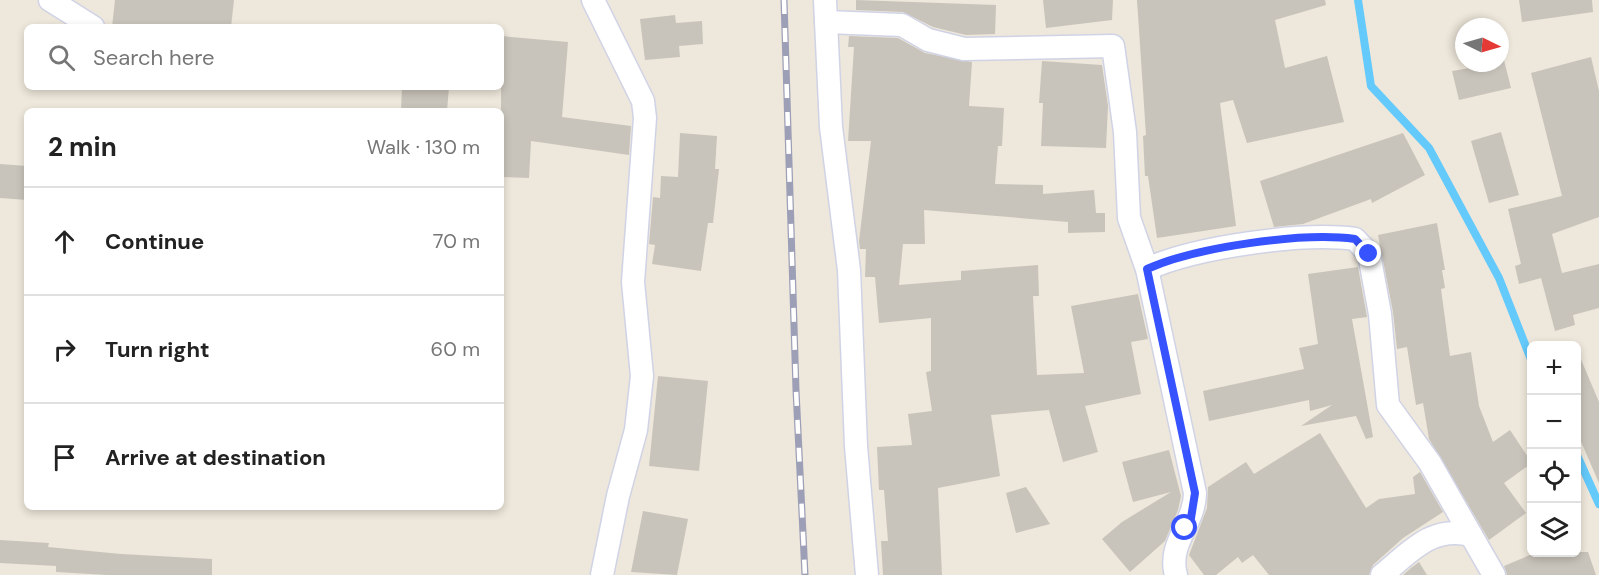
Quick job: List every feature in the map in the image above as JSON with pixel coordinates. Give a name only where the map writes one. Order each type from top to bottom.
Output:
[{"type":"street","points":[[50,0],[88,24]]},
{"type":"street","points":[[593,0],[643,101],[645,118],[633,282],[642,376],[636,430],[618,496],[602,575]]},
{"type":"street","points":[[867,575],[856,446],[849,270],[831,127],[825,11],[902,25],[928,40],[964,49],[1113,45],[1125,132],[1129,218],[1147,269],[1195,493],[1191,518],[1176,546],[1173,562],[1176,575]]},
{"type":"street","points":[[1147,269],[1160,263],[1222,248],[1329,235],[1355,239],[1369,254],[1380,314],[1388,405],[1430,463],[1494,575]]},
{"type":"street","points":[[1382,575],[1425,539],[1454,530],[1471,535]]},
{"type":"building","points":[[115,0],[234,0],[231,24],[112,24]]},
{"type":"building","points":[[856,0],[996,5],[995,34],[966,35],[933,27],[903,12],[856,10]]},
{"type":"building","points":[[1043,0],[1113,0],[1112,20],[1046,28]]},
{"type":"building","points":[[1137,0],[1325,0],[1326,5],[1275,20],[1285,68],[1327,56],[1344,122],[1247,143],[1233,100],[1220,103],[1236,226],[1157,238],[1148,176],[1145,176],[1143,136],[1146,135]]},
{"type":"building","points":[[1519,0],[1592,0],[1593,12],[1522,22]]},
{"type":"building","points":[[675,15],[676,23],[702,21],[703,44],[679,46],[680,57],[645,60],[640,19]]},
{"type":"building","points":[[504,36],[568,42],[562,117],[631,126],[629,155],[531,141],[529,178],[504,177],[504,108],[501,108],[501,90],[504,90]]},
{"type":"building","points":[[849,36],[898,38],[925,53],[972,62],[969,106],[1004,108],[1002,146],[998,146],[995,184],[1043,185],[1043,194],[1094,190],[1096,213],[1105,213],[1105,232],[1068,233],[1068,222],[924,210],[925,244],[903,244],[899,285],[961,280],[961,271],[1038,265],[1039,296],[1033,296],[1037,375],[1084,373],[1071,306],[1138,294],[1148,339],[1131,342],[1141,394],[1085,406],[1098,452],[1063,462],[1049,410],[991,415],[1000,476],[938,488],[942,575],[883,575],[881,541],[888,541],[884,490],[879,490],[877,447],[912,445],[908,414],[932,411],[926,372],[931,371],[931,318],[879,323],[875,277],[865,277],[866,249],[860,249],[859,241],[871,141],[848,141],[854,47],[848,47]]},
{"type":"building","points":[[1591,57],[1599,91],[1599,217],[1552,234],[1562,273],[1599,264],[1599,308],[1573,315],[1575,325],[1555,331],[1541,278],[1519,284],[1515,266],[1521,264],[1508,209],[1562,196],[1531,73]]},
{"type":"building","points":[[1042,61],[1102,65],[1108,106],[1106,148],[1041,146],[1043,103],[1039,103]]},
{"type":"building","points":[[1452,71],[1507,72],[1511,88],[1459,100]]},
{"type":"building","points":[[402,90],[449,90],[447,108],[401,108]]},
{"type":"building","points":[[1501,132],[1519,195],[1489,203],[1471,141]]},
{"type":"building","points":[[680,133],[717,136],[715,169],[719,169],[713,223],[708,223],[701,271],[652,264],[655,245],[649,244],[653,197],[660,198],[661,176],[678,177]]},
{"type":"building","points":[[1403,133],[1425,175],[1372,203],[1371,199],[1303,224],[1274,227],[1260,181]]},
{"type":"building","points":[[0,164],[24,166],[24,200],[0,198]]},
{"type":"building","points":[[1437,223],[1445,270],[1442,270],[1445,288],[1441,289],[1450,356],[1471,352],[1479,406],[1493,442],[1510,430],[1527,456],[1527,467],[1504,483],[1526,513],[1489,540],[1429,439],[1423,403],[1416,405],[1407,347],[1397,349],[1393,312],[1378,235]]},
{"type":"building","points":[[1358,267],[1367,317],[1352,319],[1373,437],[1366,439],[1356,416],[1301,426],[1332,405],[1310,411],[1309,400],[1209,421],[1203,391],[1304,369],[1299,348],[1318,344],[1308,274]]},
{"type":"building","points":[[1581,359],[1599,402],[1599,483],[1581,442]]},
{"type":"building","points":[[658,376],[708,381],[699,471],[649,466]]},
{"type":"building","points":[[1320,433],[1366,508],[1379,499],[1415,494],[1413,477],[1420,472],[1443,512],[1403,538],[1373,565],[1369,575],[1269,575],[1253,555],[1242,563],[1238,557],[1216,575],[1204,575],[1189,555],[1207,508],[1208,487],[1246,462],[1254,474]]},
{"type":"building","points":[[1169,450],[1181,496],[1178,510],[1165,541],[1130,572],[1102,539],[1122,522],[1171,492],[1133,502],[1122,462]]},
{"type":"building","points":[[1026,487],[1050,524],[1016,533],[1006,493]]},
{"type":"building","points":[[643,511],[688,519],[677,575],[631,572]]},
{"type":"building","points":[[0,540],[49,543],[48,547],[121,554],[212,559],[212,575],[107,575],[56,572],[56,566],[0,563]]},
{"type":"building","points":[[1581,552],[1588,552],[1596,575],[1507,575],[1504,566],[1527,556],[1581,557]]},
{"type":"building","points":[[1419,562],[1427,575],[1403,575],[1411,568]]},
{"type":"waterway","points":[[1358,0],[1371,86],[1429,148],[1499,278],[1527,349]]},
{"type":"waterway","points":[[1581,464],[1599,504]]},
{"type":"railway","points":[[784,0],[796,390],[805,575]]},
{"type":"route","points":[[1185,528],[1195,506],[1195,493],[1147,269],[1160,263],[1222,248],[1329,235],[1355,239],[1369,254]]}]
